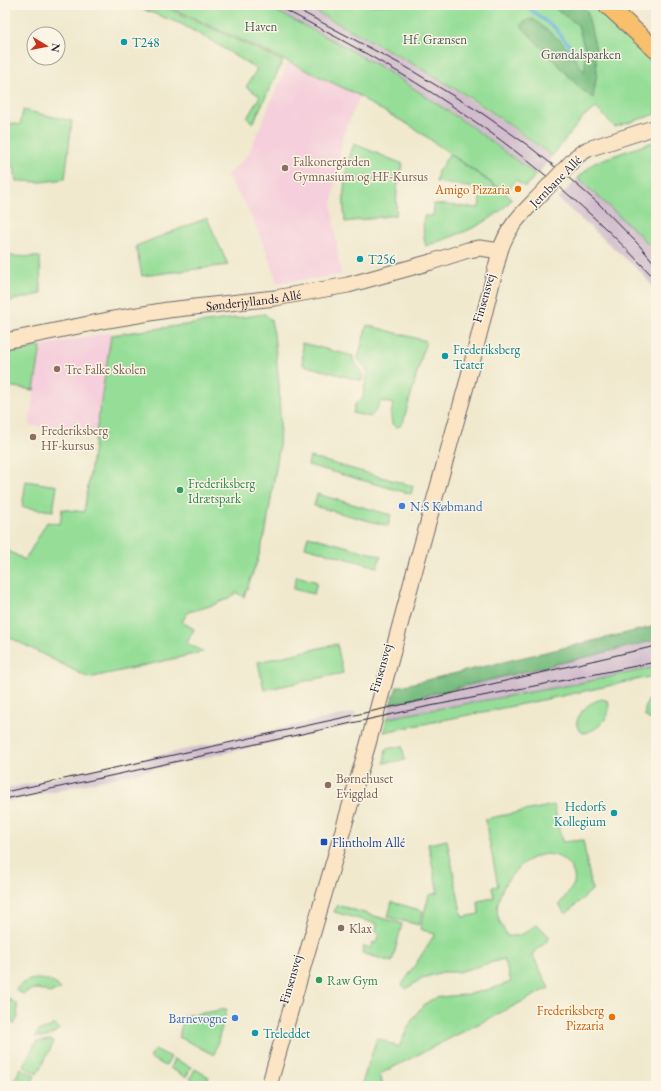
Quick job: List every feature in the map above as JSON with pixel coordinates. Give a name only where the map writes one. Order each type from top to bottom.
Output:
[{"type":"main road","points":[[608,5],[656,50]]},
{"type":"street","name":"Jernbane Allé","points":[[508,232],[518,217],[577,156],[588,149],[656,127]]},
{"type":"street","name":"Finsensvej","points":[[265,1085],[292,971],[463,382],[489,274],[508,232]]},
{"type":"street","name":"Sønderjyllands Allé","points":[[5,341],[108,320],[168,310],[274,298],[348,285],[468,250],[480,248],[500,251]]},
{"type":"shaded area","points":[[266,5],[302,5],[407,61],[448,85],[504,122],[552,157],[537,175],[472,126],[387,71]]},
{"type":"shaded area","name":"Falkonergården Gymnasium og HF-Kursus","points":[[288,63],[360,96],[343,136],[332,208],[341,275],[277,283],[258,231],[246,206],[226,175],[247,157]]},
{"type":"shaded area","points":[[578,178],[641,236],[656,256],[656,291],[642,273],[558,199]]},
{"type":"shaded area","name":"Tre Falke Skolen","points":[[111,332],[95,436],[29,425],[34,390],[7,386],[10,353]]},
{"type":"shaded area","points":[[656,640],[656,676],[643,670],[576,684],[387,718],[390,704]]},
{"type":"shaded area","points":[[356,712],[352,725],[5,802],[5,789]]},
{"type":"green space","points":[[132,5],[161,5],[283,61],[253,123],[247,118],[260,96],[246,87],[257,69],[181,24]]},
{"type":"green space","name":"Haven","points":[[165,5],[265,5],[387,71],[472,127],[536,175],[525,187],[516,180],[506,193],[411,126],[367,102],[362,97]]},
{"type":"green space","points":[[303,5],[595,5],[618,25],[656,65],[656,114],[615,127],[596,108],[584,116],[552,156],[501,118],[461,92],[394,53]]},
{"type":"green space","points":[[550,5],[579,5],[587,11],[595,46],[597,73],[593,98],[581,89],[521,26],[525,21],[533,19],[561,41],[585,72],[585,50],[578,25]]},
{"type":"green space","points":[[23,110],[72,121],[65,179],[41,182],[16,181],[15,167],[5,165],[5,122],[20,125]]},
{"type":"green space","points":[[656,141],[656,253],[641,236],[578,178],[595,162]]},
{"type":"green space","points":[[354,144],[403,164],[397,189],[396,215],[345,222],[344,202],[346,172]]},
{"type":"green space","points":[[449,154],[512,199],[494,216],[461,233],[426,246],[424,238],[424,216],[433,216],[434,204],[479,208],[481,189],[436,182],[438,171]]},
{"type":"green space","points":[[207,218],[228,265],[142,276],[136,246]]},
{"type":"green space","points":[[5,256],[40,257],[41,294],[5,302]]},
{"type":"green space","name":"Frederiksberg Idrætspark","points":[[265,314],[271,320],[274,334],[279,384],[280,422],[279,449],[266,530],[257,562],[244,597],[237,593],[213,605],[188,612],[182,622],[194,629],[187,643],[203,652],[89,678],[5,635],[5,549],[25,560],[47,522],[60,524],[62,509],[84,512],[111,335]]},
{"type":"green space","points":[[367,325],[426,341],[403,423],[400,426],[396,427],[392,424],[391,416],[393,404],[381,401],[370,417],[353,413],[355,404],[362,400],[368,372],[358,358]]},
{"type":"green space","points":[[302,343],[353,356],[353,360],[363,375],[362,381],[303,365]]},
{"type":"green space","points":[[41,346],[34,390],[7,386],[10,353]]},
{"type":"green space","points":[[310,457],[413,486],[411,494],[308,465]]},
{"type":"green space","points":[[26,481],[57,486],[53,511],[22,507]]},
{"type":"green space","points":[[317,494],[391,515],[388,526],[314,506]]},
{"type":"green space","points":[[308,536],[381,556],[377,567],[305,547]]},
{"type":"green space","points":[[297,576],[317,582],[314,594],[293,589]]},
{"type":"green space","points":[[656,626],[656,640],[390,704],[397,687]]},
{"type":"green space","points":[[337,644],[343,673],[264,690],[258,662]]},
{"type":"green space","points":[[656,667],[656,676],[384,732],[387,718],[576,684]]},
{"type":"green space","points":[[656,691],[656,719],[649,719],[645,716],[646,706],[651,696]]},
{"type":"green space","points":[[602,699],[608,701],[609,707],[603,722],[594,729],[584,733],[579,730],[577,721],[582,711],[591,703]]},
{"type":"green space","points":[[402,746],[405,760],[384,763],[386,749]]},
{"type":"green space","points":[[554,805],[562,842],[583,840],[592,890],[566,914],[559,905],[573,885],[573,872],[567,863],[556,856],[543,855],[531,859],[519,867],[509,878],[502,891],[498,904],[498,917],[507,936],[523,934],[537,924],[550,937],[532,954],[549,988],[380,1074],[383,1086],[361,1086],[377,1038],[399,1047],[413,1019],[420,1009],[429,1001],[440,997],[480,992],[511,982],[504,959],[458,972],[443,972],[422,978],[406,989],[402,985],[435,934],[420,929],[429,895],[438,893],[428,844],[447,840],[462,917],[479,914],[478,901],[494,898],[492,887],[498,886],[485,819]]},
{"type":"green space","points":[[392,902],[423,911],[419,925],[388,917]]},
{"type":"green space","points":[[337,905],[402,924],[392,962],[362,953],[364,946],[371,948],[373,942],[376,943],[379,933],[376,932],[377,924],[334,912]]},
{"type":"green space","points":[[36,979],[50,981],[61,989],[49,993],[37,989],[30,990],[23,994],[15,990],[24,982]]},
{"type":"green space","points":[[9,999],[17,1004],[18,1017],[14,1025],[9,1012]]},
{"type":"green space","points":[[227,1009],[214,1055],[179,1037],[184,1016]]},
{"type":"green space","points":[[53,1024],[60,1029],[47,1037],[35,1037],[38,1031],[44,1030]]},
{"type":"green space","points":[[50,1040],[54,1042],[37,1074],[23,1066],[36,1042]]},
{"type":"green space","points":[[155,1049],[171,1057],[166,1066],[150,1058]]},
{"type":"green space","points":[[174,1059],[191,1067],[186,1077],[170,1068]]},
{"type":"green space","points":[[21,1068],[35,1076],[30,1086],[11,1086]]},
{"type":"green space","points":[[195,1069],[209,1077],[205,1086],[190,1079]]},
{"type":"waterway","points":[[524,5],[555,28],[577,55]]},
{"type":"tram line","points":[[276,5],[398,72],[468,117],[502,141],[566,193],[597,221],[656,280]]},
{"type":"tram line","points":[[289,5],[406,67],[483,114],[526,144],[598,203],[639,245],[656,265]]},
{"type":"tram line","points":[[5,792],[423,700],[656,646]]},
{"type":"tram line","points":[[5,799],[425,707],[656,662]]},
{"type":"place","name":"T248","points":[[124,42]]},
{"type":"place","name":"Falkonergården Gymnasium og HF-Kursus","points":[[285,168]]},
{"type":"place","name":"Amigo Pizzaria","points":[[518,189]]},
{"type":"place","name":"T256","points":[[360,259]]},
{"type":"place","name":"Frederiksberg Teater","points":[[445,356]]},
{"type":"place","name":"Tre Falke Skolen","points":[[57,369]]},
{"type":"place","name":"Frederiksberg HF-kursus","points":[[33,437]]},
{"type":"place","name":"Frederiksberg Idrætspark","points":[[180,490]]},
{"type":"place","name":"N.S Købmand","points":[[402,506]]},
{"type":"place","name":"Børnehuset Evigglad","points":[[328,785]]},
{"type":"place","name":"Hedorfs Kollegium","points":[[614,813]]},
{"type":"place","name":"Flintholm Allé","points":[[324,842]]},
{"type":"place","name":"Klax","points":[[341,928]]},
{"type":"place","name":"Raw Gym","points":[[319,980]]},
{"type":"place","name":"Frederiksberg Pizzaria","points":[[612,1017]]},
{"type":"place","name":"Barnevogne","points":[[235,1018]]},
{"type":"place","name":"Treleddet","points":[[255,1033]]},
{"type":"park label","name":"Hf. Grænsen","points":[[435,39]]},
{"type":"park label","name":"Grøndalsparken","points":[[581,54]]}]
